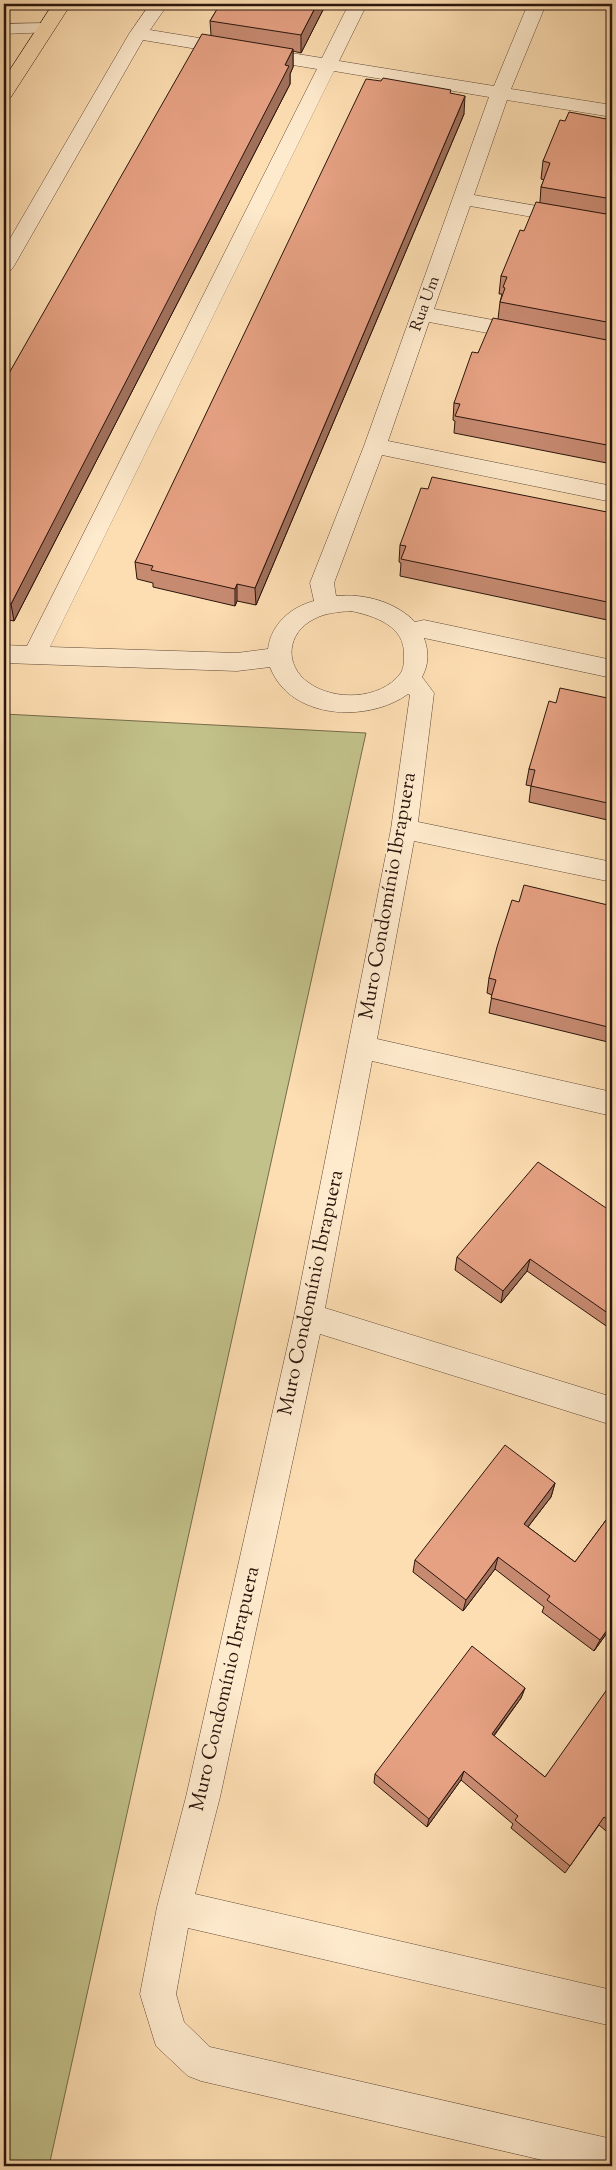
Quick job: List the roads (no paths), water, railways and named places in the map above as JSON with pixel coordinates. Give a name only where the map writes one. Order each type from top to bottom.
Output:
[{"type":"main road","points":[[4,93],[62,4]]},
{"type":"street","points":[[4,266],[138,34],[159,4]]},
{"type":"street","points":[[35,654],[358,4]]},
{"type":"street","name":"Rua Um","points":[[327,605],[322,583],[423,314],[500,93],[537,4]]},
{"type":"street","points":[[4,29],[45,28]]},
{"type":"street","points":[[138,34],[612,111]]},
{"type":"street","points":[[463,199],[612,225]]},
{"type":"street","points":[[423,314],[546,337]]},
{"type":"street","points":[[374,446],[612,494]]},
{"type":"street","points":[[351,603],[375,607],[396,617],[410,632],[417,648],[416,664],[409,679],[393,693],[371,702],[346,705],[321,701],[300,691],[285,675],[278,657],[283,635],[300,616],[327,605],[351,603]]},
{"type":"street","points":[[410,632],[424,628],[612,669]]},
{"type":"street","points":[[4,654],[238,662],[278,657]]},
{"type":"street","name":"Muro Condomínio Ibrapuera","points":[[409,679],[422,693],[404,829],[309,1317],[203,1797],[174,1907],[158,1994],[169,2033],[201,2063],[612,2158]]},
{"type":"street","points":[[404,829],[612,872]]},
{"type":"street","points":[[362,1047],[612,1104]]},
{"type":"street","points":[[309,1317],[612,1411]]},
{"type":"street","points":[[174,1907],[612,2008]]}]
